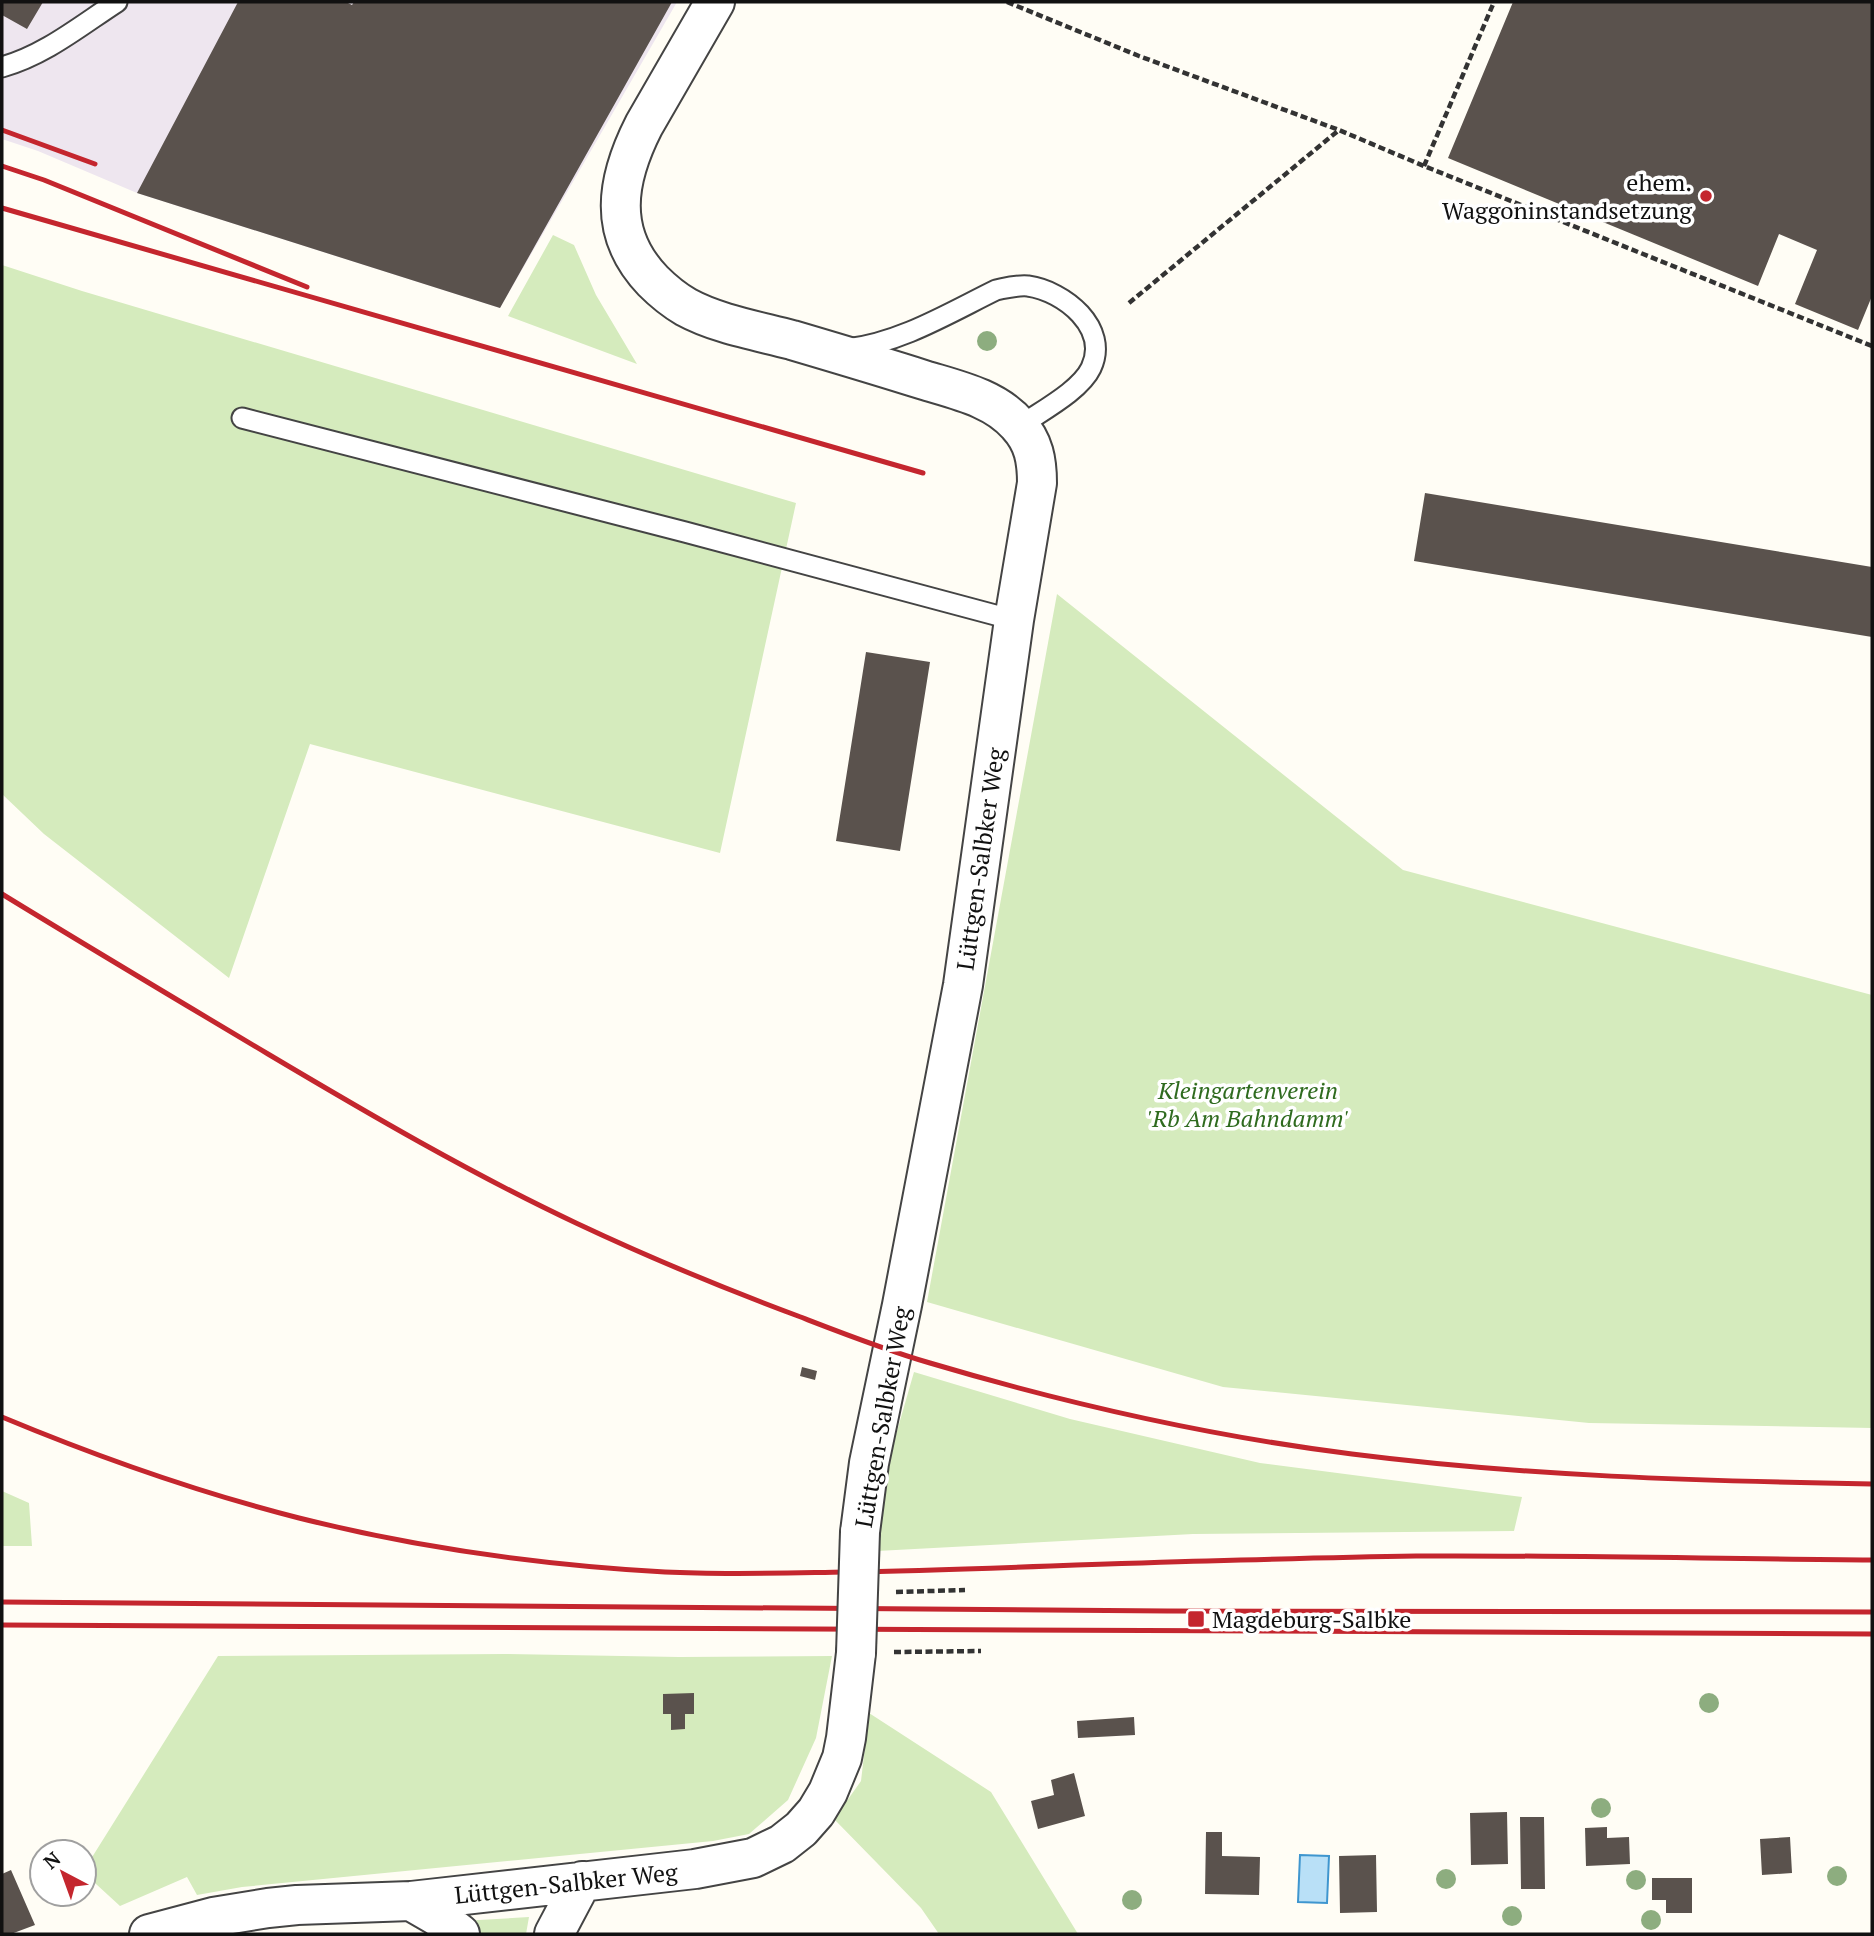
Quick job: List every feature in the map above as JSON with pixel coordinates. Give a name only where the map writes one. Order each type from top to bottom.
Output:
[{"type":"street","name":"Lüttgen-Salbker Weg","points":[[149,1934],[213,1917],[268,1908],[411,1901],[695,1869],[754,1858],[782,1844],[809,1821],[822,1804],[842,1758],[856,1653],[860,1532],[869,1463],[963,985],[1014,620],[1037,484],[1031,442],[1009,415],[981,398],[707,316],[671,297],[649,276],[632,253],[626,241],[620,213],[626,166],[634,144],[715,2]]},
{"type":"street","points":[[554,1934],[582,1881]]},
{"type":"street","points":[[411,1901],[460,1934]]},
{"type":"lane","points":[[2,67],[45,50],[117,2]]},
{"type":"lane","name":"Lüttgen-Salbker Weg","points":[[830,351],[863,346],[898,336],[996,290],[1028,286],[1042,290],[1065,300],[1081,314],[1093,333],[1095,354],[1091,369],[1076,387],[1020,426]]},
{"type":"lane","points":[[242,418],[1014,620]]},
{"type":"path","points":[[1007,2],[1139,56],[1339,130],[1870,345]]},
{"type":"path","points":[[1424,166],[1494,2]]},
{"type":"path","points":[[1129,303],[1339,130]]},
{"type":"path","points":[[858,1593],[965,1590]]},
{"type":"path","points":[[856,1653],[981,1651]]},
{"type":"shaded area","points":[[2,2],[677,2],[500,308],[137,193],[38,151],[2,139]]},
{"type":"green space","points":[[553,235],[574,245],[596,295],[637,364],[508,316]]},
{"type":"green space","points":[[2,265],[796,503],[720,853],[310,744],[229,978],[44,834],[2,794]]},
{"type":"green space","name":"Kleingartenverein 'Rb Am Bahndamm'","points":[[1057,594],[1403,870],[1872,995],[1872,1428],[1589,1423],[1223,1387],[927,1302]]},
{"type":"green space","points":[[914,1372],[1070,1419],[1260,1463],[1522,1497],[1514,1531],[1193,1534],[877,1551],[887,1466]]},
{"type":"green space","points":[[2,1491],[29,1503],[32,1546],[2,1546]]},
{"type":"green space","points":[[218,1656],[832,1656],[816,1738],[788,1800],[749,1834],[713,1841],[242,1887],[197,1895],[187,1877],[120,1906],[98,1886],[98,1848]]},
{"type":"green space","points":[[869,1713],[991,1792],[1078,1934],[939,1934],[921,1908],[834,1819],[861,1781]]},
{"type":"green space","points":[[529,1917],[526,1934],[482,1934],[462,1921]]},
{"type":"water","points":[[1300,1855],[1329,1856],[1327,1903],[1298,1902]]},
{"type":"building","points":[[2,2],[43,2],[27,29],[2,15]]},
{"type":"building","points":[[238,2],[346,2],[352,5],[354,2],[672,2],[500,308],[137,193]]},
{"type":"building","name":"ehem. Waggoninstandsetzung","points":[[1513,2],[1872,2],[1872,296],[1858,330],[1795,304],[1817,250],[1779,234],[1758,286],[1448,158]]},
{"type":"building","points":[[1425,493],[1872,567],[1872,637],[1414,561]]},
{"type":"building","points":[[866,652],[930,662],[900,851],[836,841]]},
{"type":"building","points":[[802,1367],[817,1371],[815,1380],[800,1376]]},
{"type":"building","points":[[694,1693],[694,1714],[685,1714],[685,1729],[671,1730],[671,1714],[663,1714],[663,1694]]},
{"type":"building","points":[[1134,1717],[1135,1735],[1078,1738],[1077,1721]]},
{"type":"building","points":[[1074,1773],[1085,1816],[1038,1829],[1031,1801],[1054,1795],[1051,1780]]},
{"type":"building","points":[[1507,1812],[1508,1864],[1471,1865],[1470,1813]]},
{"type":"building","points":[[1520,1817],[1544,1817],[1545,1889],[1521,1889]]},
{"type":"building","points":[[1607,1827],[1607,1838],[1629,1837],[1630,1864],[1586,1866],[1585,1828]]},
{"type":"building","points":[[1206,1832],[1222,1832],[1222,1856],[1260,1857],[1259,1895],[1205,1894]]},
{"type":"building","points":[[1790,1837],[1792,1873],[1762,1875],[1760,1839]]},
{"type":"building","points":[[1376,1855],[1377,1912],[1340,1913],[1339,1856]]},
{"type":"building","points":[[11,1870],[35,1925],[11,1934],[2,1934],[2,1874]]},
{"type":"building","points":[[1652,1878],[1692,1878],[1692,1913],[1666,1913],[1666,1900],[1652,1900]]},
{"type":"railway","points":[[2,130],[95,164]]},
{"type":"railway","points":[[2,166],[44,180],[307,287]]},
{"type":"railway","points":[[2,208],[923,473]]},
{"type":"railway","points":[[2,894],[344,1099],[497,1184],[686,1272],[913,1358],[1034,1392],[1139,1417],[1298,1447],[1481,1468],[1611,1476],[1872,1484]]},
{"type":"railway","points":[[2,1417],[148,1473],[299,1518],[480,1554],[619,1569],[688,1573],[778,1573],[1416,1556],[1872,1560]]},
{"type":"railway","points":[[2,1602],[1167,1611],[1872,1612]]},
{"type":"railway","points":[[2,1625],[1872,1634]]},
{"type":"place","name":"ehem. Waggoninstandsetzung","points":[[1706,196]]},
{"type":"place","name":"Magdeburg-Salbke","points":[[1196,1619]]}]
